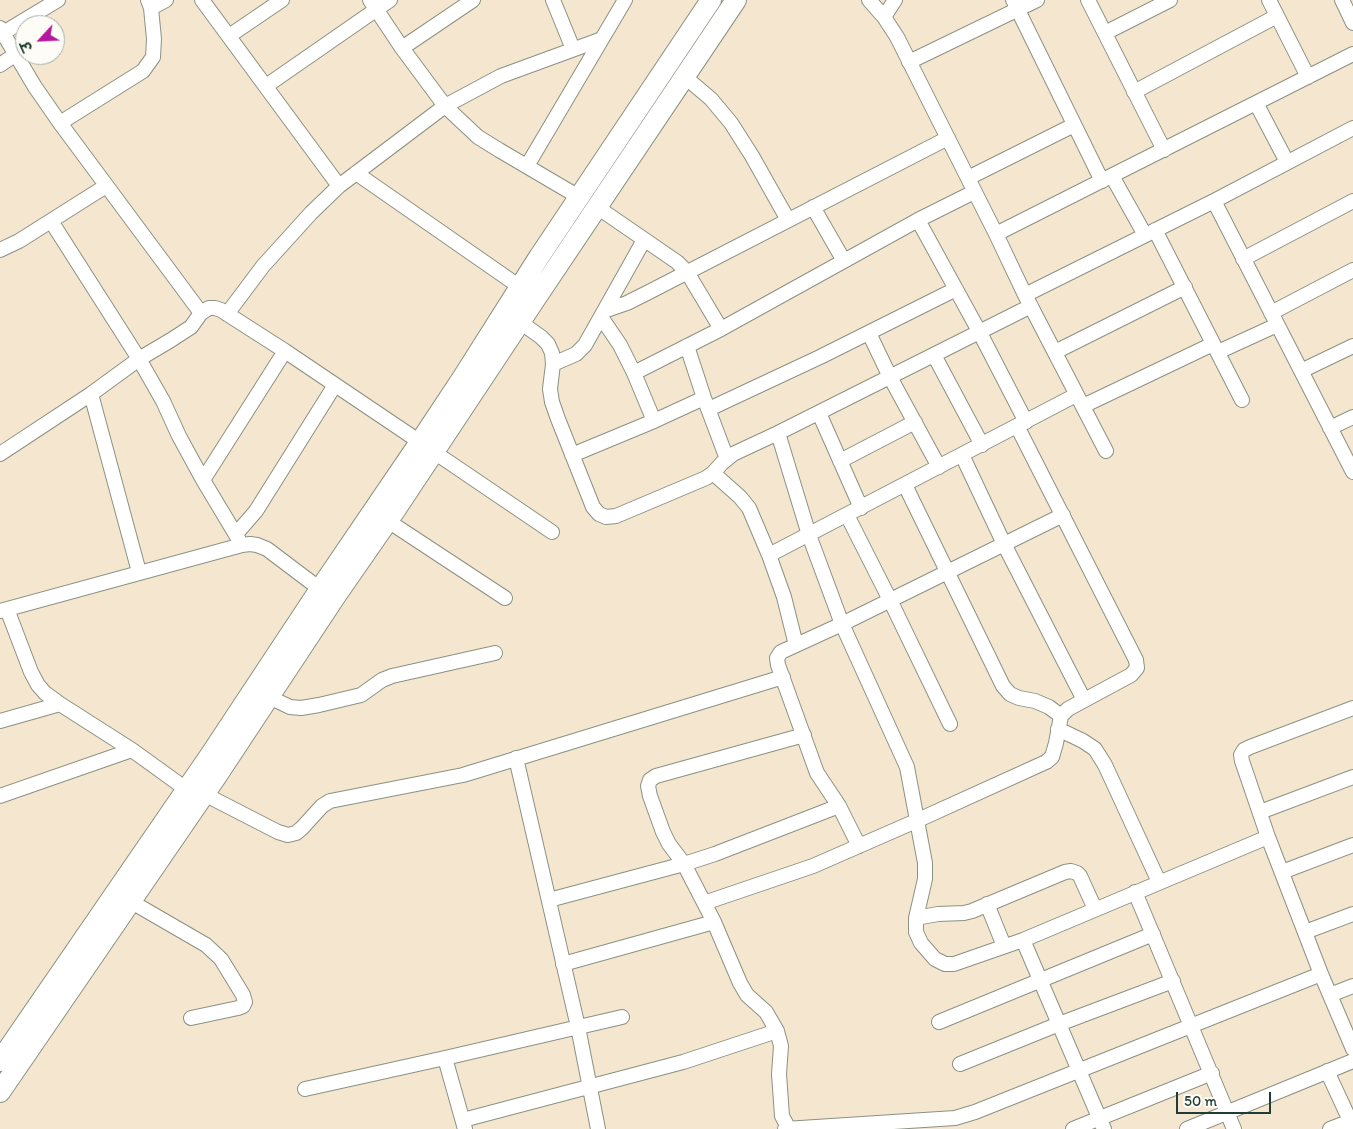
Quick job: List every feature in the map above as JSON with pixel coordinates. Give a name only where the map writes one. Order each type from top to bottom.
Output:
[{"type":"highway","points":[[0,1061],[195,792],[269,697],[388,521],[464,377],[520,287],[711,0]]},
{"type":"highway","points":[[0,1092],[130,901],[320,589],[520,322],[736,0]]},
{"type":"street","points":[[15,52],[1,31],[58,0]]},
{"type":"street","points":[[60,123],[143,71],[153,57],[154,39],[149,4],[166,0]]},
{"type":"street","points":[[202,0],[339,186]]},
{"type":"street","points":[[229,36],[282,0]]},
{"type":"street","points":[[266,86],[373,5],[390,0]]},
{"type":"street","points":[[402,48],[473,0]]},
{"type":"street","points":[[553,0],[572,49]]},
{"type":"street","points":[[527,166],[625,0]]},
{"type":"street","points":[[869,0],[884,17],[897,37],[1028,301],[1106,451]]},
{"type":"street","points":[[884,17],[895,0]]},
{"type":"street","points":[[909,62],[1015,5],[1037,0]]},
{"type":"street","points":[[1088,0],[1164,150]]},
{"type":"street","points":[[1105,33],[1170,0]]},
{"type":"street","points":[[1269,0],[1308,77]]},
{"type":"street","points":[[1342,0],[1353,24]]},
{"type":"street","points":[[373,5],[445,106],[478,137],[579,197]]},
{"type":"street","points":[[1015,5],[1074,126],[1107,179],[1150,233],[1185,287],[1242,400]]},
{"type":"street","points":[[1134,92],[1277,16]]},
{"type":"street","points":[[227,314],[264,266],[311,213],[339,186],[445,106],[501,76],[602,39]]},
{"type":"street","points":[[996,234],[1353,54]]},
{"type":"street","points":[[0,65],[15,55]]},
{"type":"street","points":[[22,65],[60,123],[200,313]]},
{"type":"street","points":[[685,78],[711,100],[731,123],[788,220]]},
{"type":"street","points":[[1256,103],[1288,162]]},
{"type":"street","points":[[968,178],[1074,126]]},
{"type":"street","points":[[520,322],[541,337],[548,344],[552,353],[553,364],[550,389],[552,402],[593,506],[599,514],[606,517],[616,516],[694,484],[713,473],[733,454],[980,332],[1028,301],[1150,233],[1353,128]]},
{"type":"street","points":[[602,314],[647,294],[948,138]]},
{"type":"street","points":[[356,173],[520,287]]},
{"type":"street","points":[[0,250],[19,241],[106,186]]},
{"type":"street","points":[[634,373],[721,329],[918,220],[974,192]]},
{"type":"street","points":[[1214,201],[1353,472]]},
{"type":"street","points":[[1243,259],[1353,201]]},
{"type":"street","points":[[597,207],[677,262],[687,272],[721,329]]},
{"type":"street","points":[[813,207],[844,261]]},
{"type":"street","points":[[704,903],[813,866],[1046,762],[1052,757],[1059,722],[1068,709],[1132,675],[1137,668],[1136,660],[1062,515],[980,332],[918,220]]},
{"type":"street","points":[[51,221],[139,359],[163,401],[179,436],[203,480],[239,540]]},
{"type":"street","points":[[553,364],[576,354],[584,346],[644,240]]},
{"type":"street","points":[[769,555],[1021,424],[1215,348],[1274,319],[1353,270]]},
{"type":"street","points":[[1055,352],[1185,287]]},
{"type":"street","points":[[572,455],[654,421],[706,404],[869,333],[956,289]]},
{"type":"street","points":[[0,454],[91,394],[139,359],[191,327],[200,313],[208,308],[215,308],[284,351],[552,532]]},
{"type":"street","points":[[602,314],[634,373],[654,421]]},
{"type":"street","points":[[869,333],[938,467]]},
{"type":"street","points":[[687,346],[727,459]]},
{"type":"street","points":[[1301,371],[1353,346]]},
{"type":"street","points":[[203,480],[284,351]]},
{"type":"street","points":[[934,356],[982,445]]},
{"type":"street","points":[[239,540],[335,385]]},
{"type":"street","points":[[91,394],[140,572]]},
{"type":"street","points":[[819,413],[861,508]]},
{"type":"street","points":[[1330,428],[1353,417]]},
{"type":"street","points":[[840,461],[915,422]]},
{"type":"street","points":[[778,433],[809,535],[842,624],[908,766],[925,878],[916,918],[916,932],[935,959],[945,964],[954,964],[1023,940],[1268,837]]},
{"type":"street","points":[[962,455],[1004,544],[1084,700]]},
{"type":"street","points":[[713,473],[740,497],[749,508],[784,597],[796,645]]},
{"type":"street","points":[[904,485],[1003,686],[1010,694],[1048,707],[1059,722],[1094,749],[1105,765],[1159,882]]},
{"type":"street","points":[[847,515],[950,724]]},
{"type":"street","points":[[859,846],[838,806],[817,773],[777,658],[781,652],[947,573],[1062,515]]},
{"type":"street","points":[[388,521],[505,598]]},
{"type":"street","points":[[320,589],[267,549],[239,540],[140,572],[3,610],[31,672],[45,693],[195,792],[288,835],[296,833],[322,806],[330,802],[463,775],[783,678]]},
{"type":"street","points":[[269,697],[290,707],[301,708],[319,705],[362,695],[382,680],[392,676],[496,653]]},
{"type":"street","points":[[0,721],[60,704]]},
{"type":"street","points":[[1353,708],[1244,750],[1241,755],[1268,837],[1321,974],[1353,1049]]},
{"type":"street","points":[[789,1129],[782,1116],[779,1074],[781,1046],[777,1031],[766,1012],[747,995],[740,983],[714,922],[684,864],[668,844],[648,786],[650,780],[656,776],[804,735]]},
{"type":"street","points":[[0,796],[132,750]]},
{"type":"street","points":[[516,758],[578,1027],[598,1129]]},
{"type":"street","points":[[1260,812],[1353,777]]},
{"type":"street","points":[[549,900],[715,854],[838,806]]},
{"type":"street","points":[[1282,872],[1353,845]]},
{"type":"street","points":[[916,918],[938,914],[964,913],[1071,871],[1080,876],[1095,909]]},
{"type":"street","points":[[1135,892],[1234,1129]]},
{"type":"street","points":[[130,901],[206,945],[221,959],[243,995],[243,1006],[191,1018]]},
{"type":"street","points":[[987,904],[1004,946]]},
{"type":"street","points":[[1305,932],[1353,914]]},
{"type":"street","points":[[563,964],[714,922]]},
{"type":"street","points":[[939,1022],[1153,934]]},
{"type":"street","points":[[1023,940],[1101,1124]]},
{"type":"street","points":[[785,1129],[910,1125],[955,1118],[1080,1071],[1321,974]]},
{"type":"street","points":[[960,1064],[1173,980]]},
{"type":"street","points":[[1330,995],[1353,986]]},
{"type":"street","points":[[305,1089],[622,1017]]},
{"type":"street","points":[[445,1058],[464,1124],[590,1085],[683,1062],[777,1031]]},
{"type":"street","points":[[1187,1129],[1353,1061]]},
{"type":"street","points":[[1328,1071],[1352,1123],[1330,1129]]},
{"type":"street","points":[[1073,1129],[1101,1124],[1212,1073]]}]
